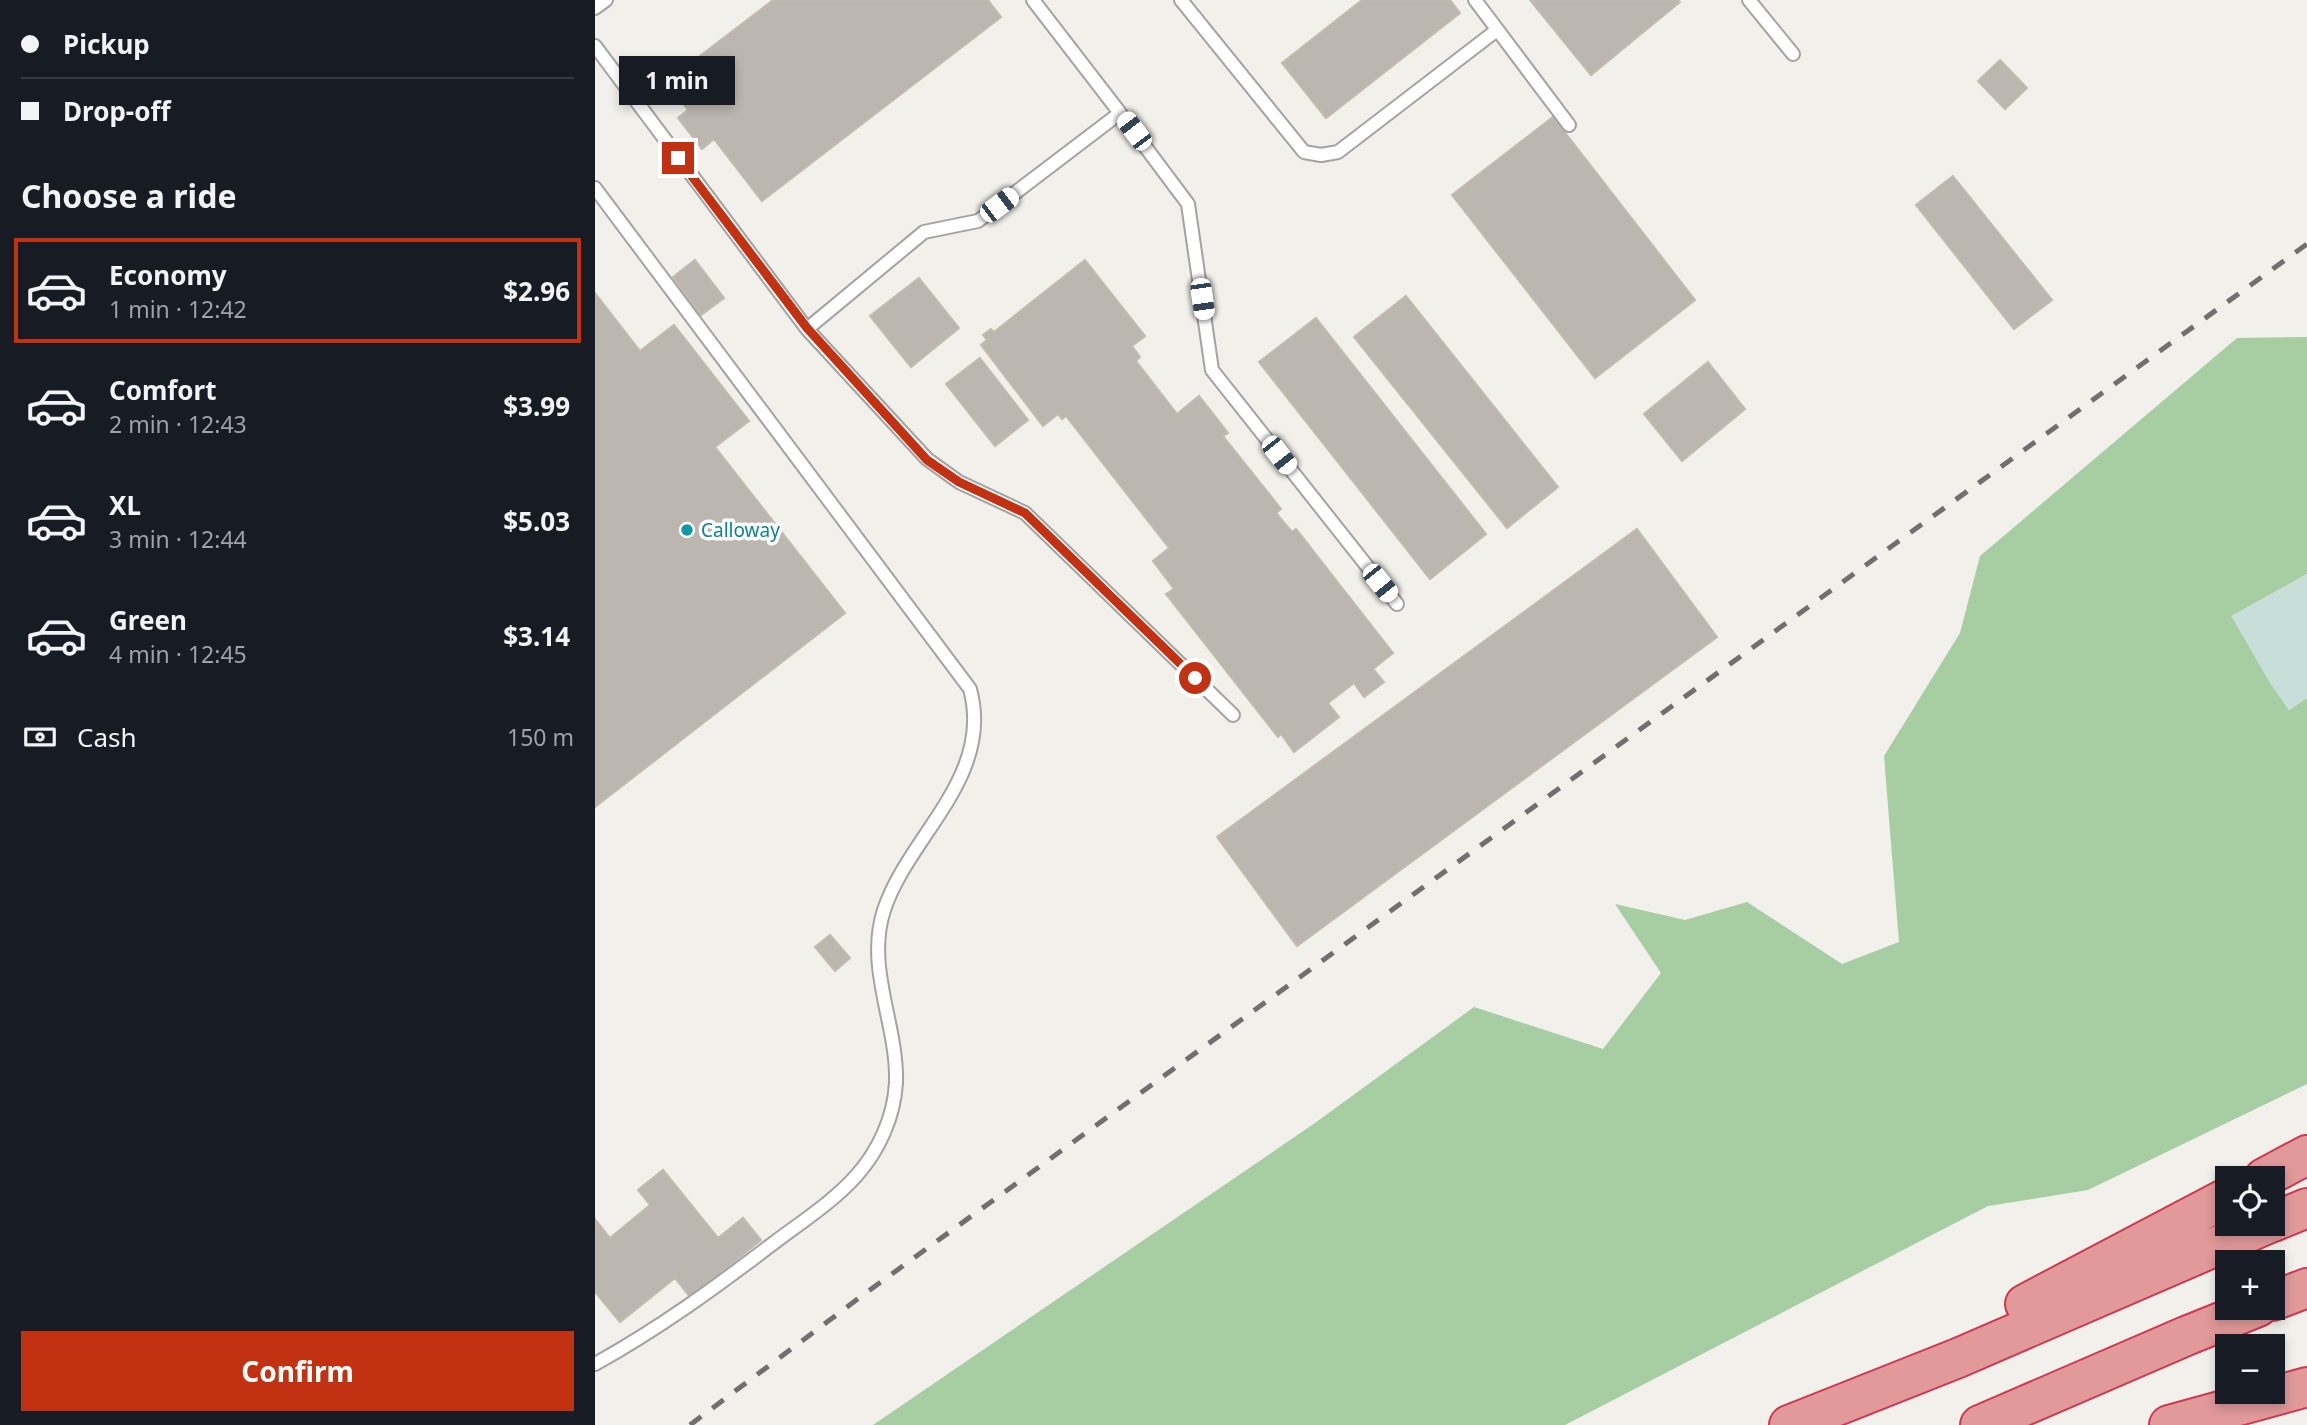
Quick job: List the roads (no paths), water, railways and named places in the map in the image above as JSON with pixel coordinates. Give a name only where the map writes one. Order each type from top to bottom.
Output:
[{"type":"highway","points":[[2285,1167],[2307,1155]]},
{"type":"highway","points":[[1829,1408],[2215,1204]]},
{"type":"highway","points":[[2285,1217],[2307,1208]]},
{"type":"highway","points":[[1789,1425],[1958,1358],[2242,1236]]},
{"type":"highway","points":[[2285,1296],[2307,1288]]},
{"type":"highway","points":[[1980,1425],[2226,1320]]},
{"type":"highway","points":[[2169,1425],[2307,1387]]},
{"type":"lane","points":[[595,8],[606,0]]},
{"type":"lane","points":[[1033,0],[1188,204],[1212,370],[1397,604]]},
{"type":"lane","points":[[1181,0],[1304,152],[1321,155],[1338,152],[1497,30]]},
{"type":"lane","points":[[1475,0],[1569,125]]},
{"type":"lane","points":[[1749,0],[1793,54]]},
{"type":"lane","points":[[595,46],[807,328],[927,460],[959,482],[1025,513],[1233,715]]},
{"type":"lane","points":[[807,328],[924,232],[978,220],[1120,113]]},
{"type":"lane","points":[[595,188],[970,689],[975,707],[972,742],[954,792],[891,892],[879,932],[877,954],[895,1066],[893,1104],[881,1139],[858,1173],[829,1201],[688,1308],[595,1364]]},
{"type":"railway","points":[[690,1425],[863,1295],[2307,244]]},
{"type":"place","name":"Calloway","points":[[687,530]]}]
